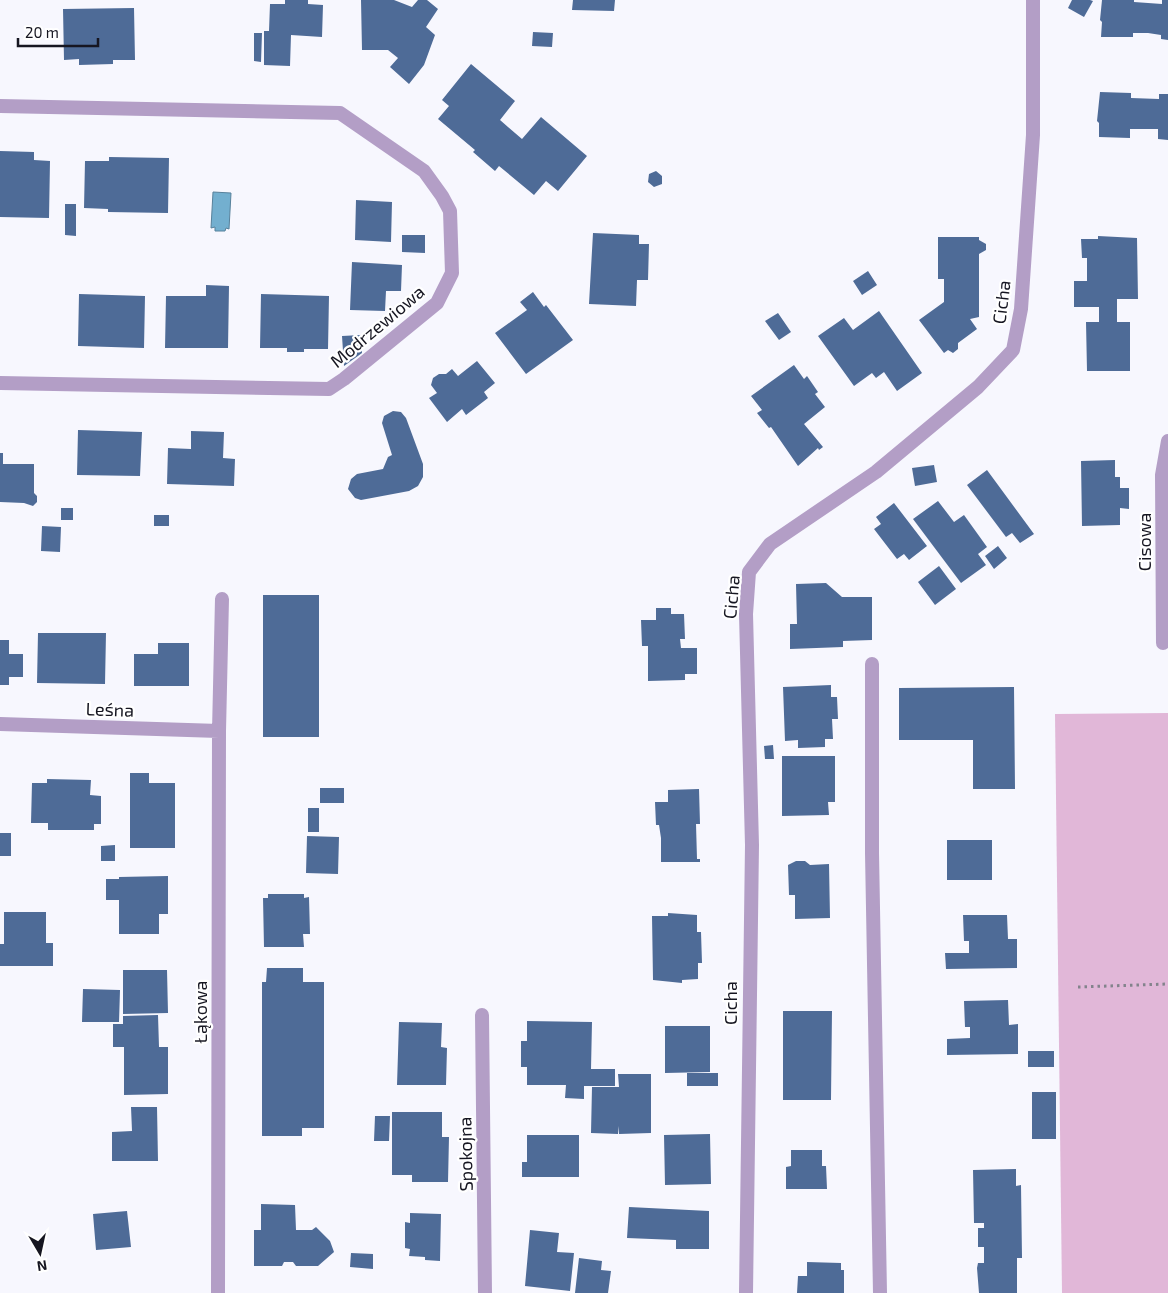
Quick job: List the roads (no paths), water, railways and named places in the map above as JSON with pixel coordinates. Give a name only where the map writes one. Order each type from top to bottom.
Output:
[{"type":"street","name":"Cicha","points":[[746,1293],[752,845],[746,614],[750,572],[770,544],[876,472],[978,386],[1013,350],[1021,309],[1033,135],[1033,0]]},
{"type":"street","name":"Modrzewiowa","points":[[0,106],[340,113],[424,171],[442,196],[450,211],[452,273],[437,302],[344,379],[329,389],[0,383]]},
{"type":"street","name":"Cisowa","points":[[1163,643],[1162,475],[1168,441]]},
{"type":"street","name":"Łąkowa","points":[[218,1293],[219,731],[222,599]]},
{"type":"street","points":[[872,664],[880,1293]]},
{"type":"street","name":"Leśna","points":[[0,724],[219,731]]},
{"type":"street","name":"Spokojna","points":[[482,1015],[485,1293]]},
{"type":"water","points":[[213,192],[231,193],[229,229],[226,228],[225,231],[215,231],[215,227],[211,228]]}]
